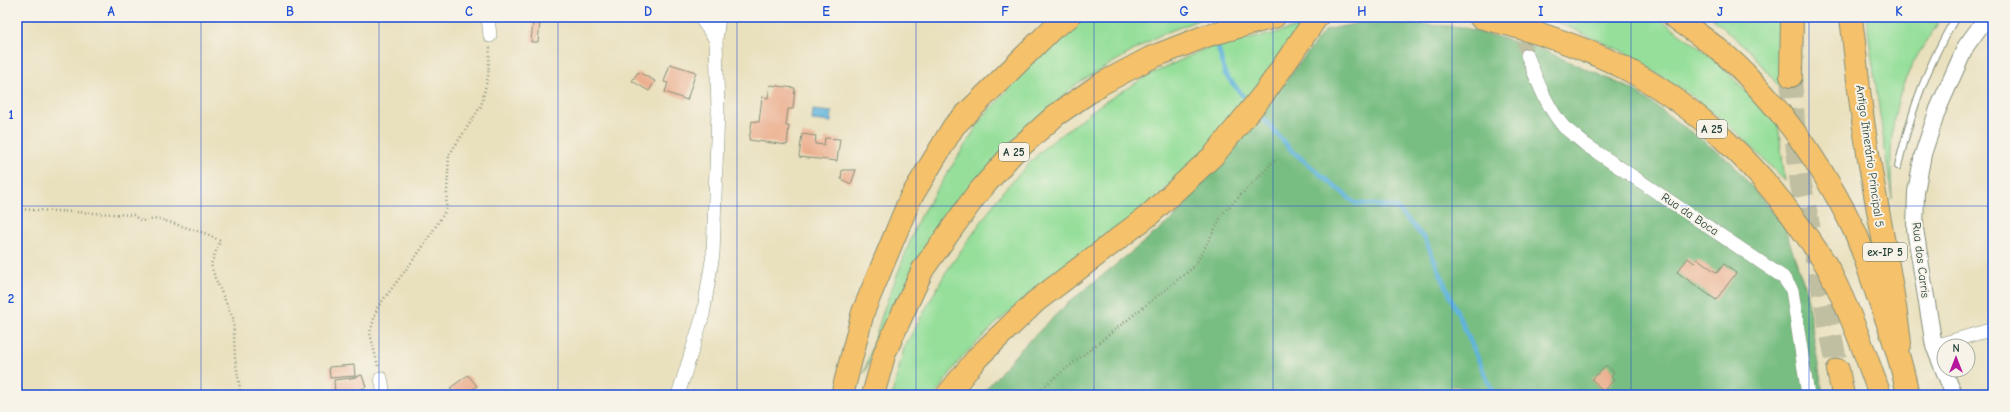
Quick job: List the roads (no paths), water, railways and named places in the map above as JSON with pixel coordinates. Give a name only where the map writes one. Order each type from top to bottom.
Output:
[{"type":"highway","points":[[842,395],[863,312],[910,198],[954,126],[1054,27],[1069,17]]},
{"type":"highway","points":[[947,395],[978,357],[1035,302],[1148,216],[1214,156],[1266,91],[1317,17]]},
{"type":"highway","name":"A 25","points":[[1480,17],[1527,28],[1578,47],[1633,72],[1689,109],[1741,155],[1783,203],[1830,271],[1860,340],[1880,395]]},
{"type":"highway","points":[[1674,17],[1708,41],[1750,79],[1789,124],[1822,174],[1856,235],[1902,366],[1908,395]]},
{"type":"highway","points":[[1791,76],[1792,17]]},
{"type":"highway","name":"Antigo Itinerário Principal 5","points":[[1851,17],[1866,139],[1881,234],[1895,300],[1902,366]]},
{"type":"highway","name":"A 25","points":[[873,395],[885,352],[923,269],[976,195],[1012,154],[1056,115],[1101,84],[1122,72],[1150,58],[1206,36],[1268,18]]},
{"type":"highway","points":[[1838,370],[1843,395]]},
{"type":"street","points":[[488,17],[490,36]]},
{"type":"street","points":[[700,17],[716,40]]},
{"type":"street","points":[[678,395],[703,315],[713,254],[718,110],[716,40],[719,17]]},
{"type":"street","name":"Rua dos Carris","points":[[1954,395],[1934,346],[1915,229],[1916,192],[1923,154],[1938,109],[1966,46],[1987,17]]},
{"type":"street","name":"Rua da Boca","points":[[1527,55],[1548,103],[1565,127],[1586,145],[1783,276],[1792,290],[1808,395]]},
{"type":"street","points":[[1934,346],[1993,329]]},
{"type":"street","points":[[381,378],[384,395]]},
{"type":"lane","points":[[1898,166],[1913,107],[1938,47],[1956,17]]},
{"type":"water","points":[[813,110],[832,112],[831,122],[812,120]]},
{"type":"waterway","points":[[1218,47],[1225,74],[1243,96]]},
{"type":"waterway","points":[[1263,118],[1291,150],[1355,203],[1396,207],[1425,239],[1494,395]]},
{"type":"tunnel","points":[[1518,23],[1527,55]]},
{"type":"tunnel","points":[[1791,76],[1794,124],[1801,185],[1838,370]]}]
